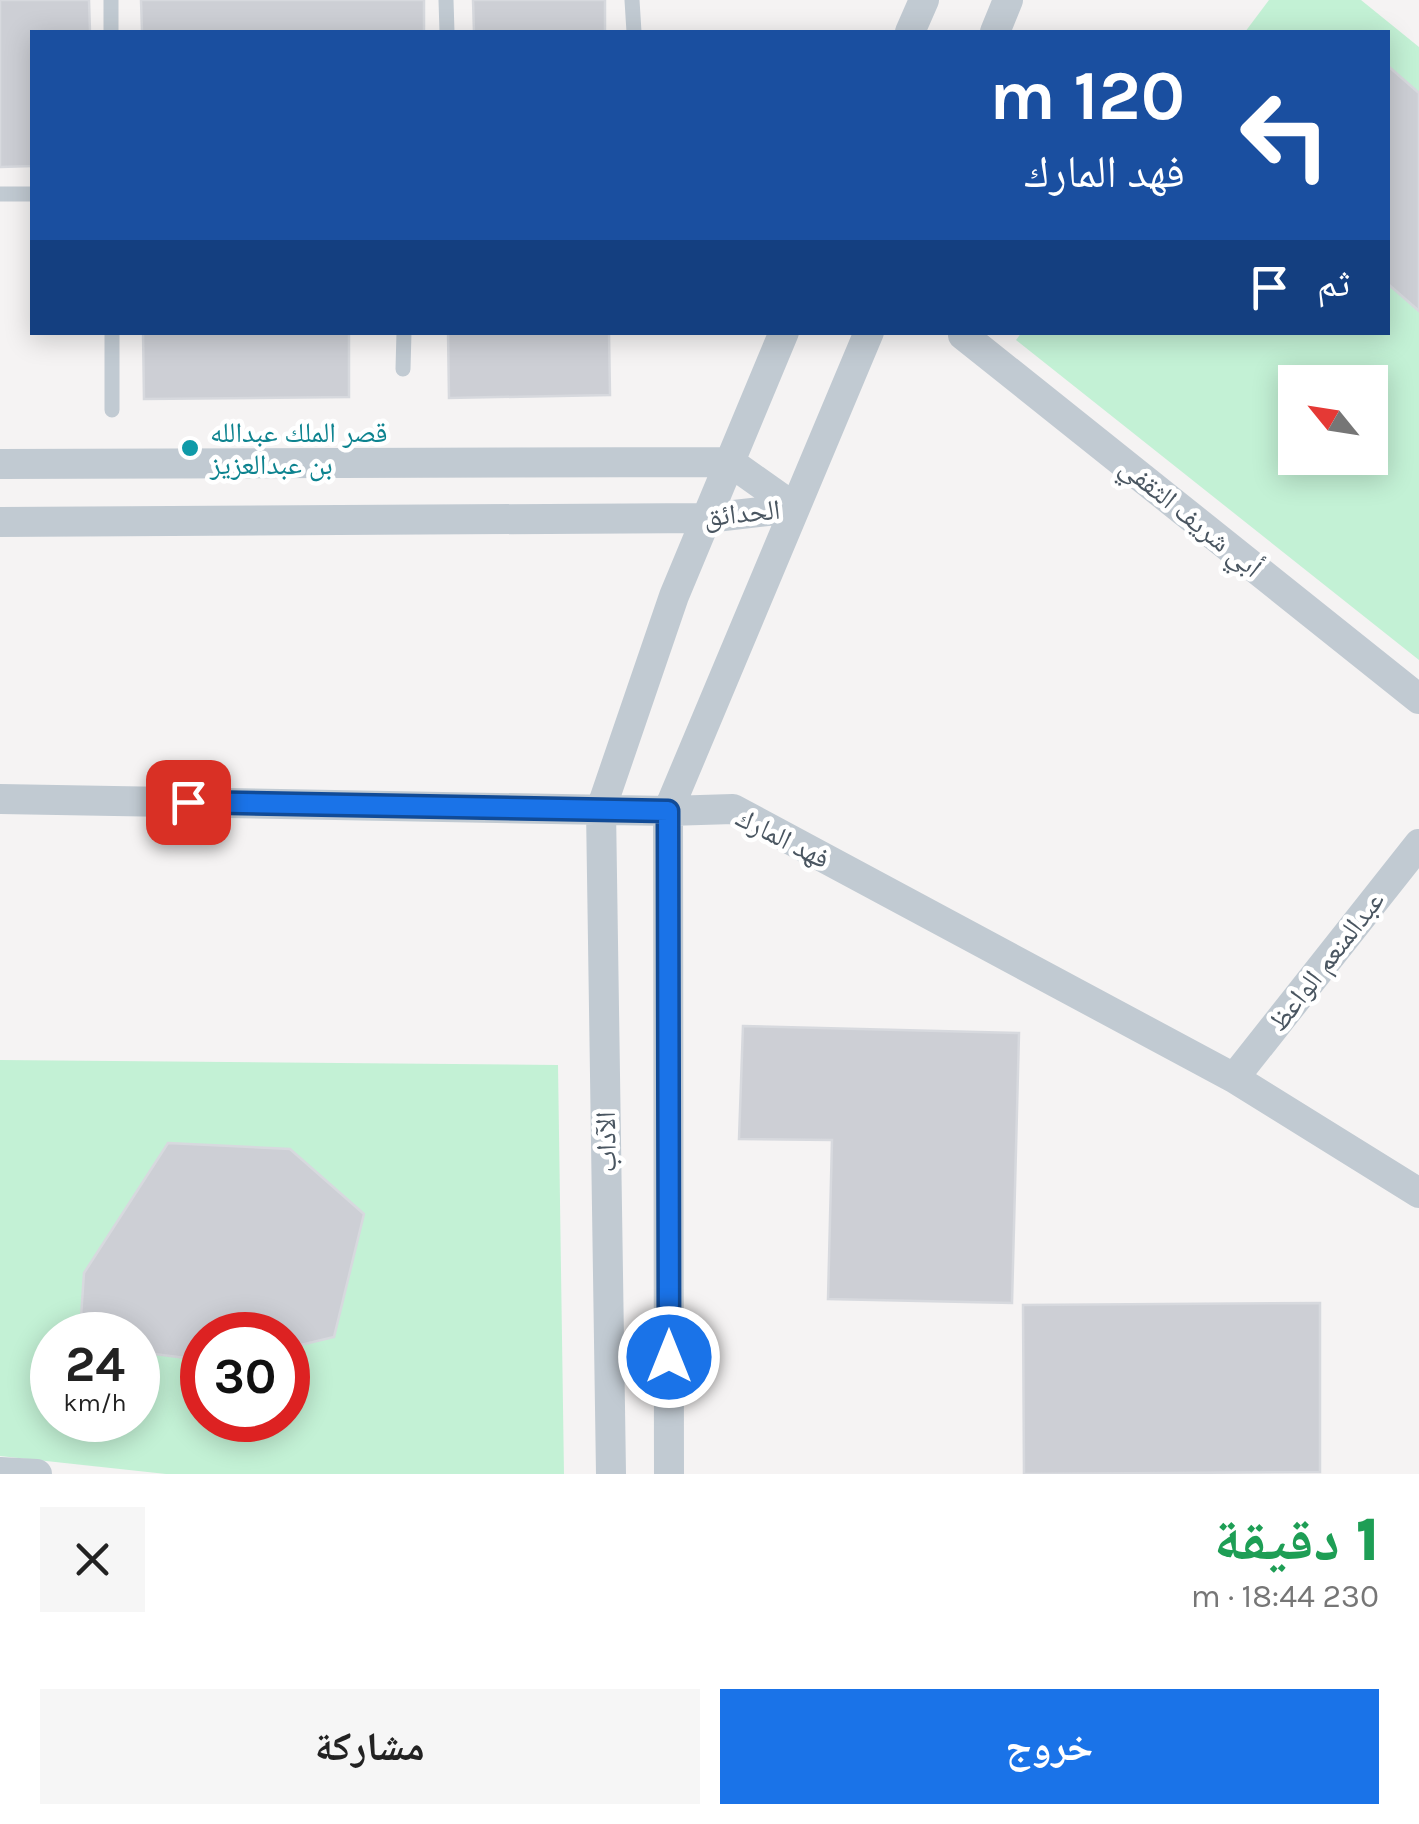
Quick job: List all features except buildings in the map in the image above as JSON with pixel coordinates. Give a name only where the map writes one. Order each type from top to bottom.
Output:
[{"type":"street","points":[[911,30],[924,0]]},
{"type":"street","points":[[996,30],[1008,0]]},
{"type":"street","name":"الآداب","points":[[610,1474],[601,809],[674,596],[783,335]]},
{"type":"street","points":[[669,1474],[668,811],[867,335]]},
{"type":"street","name":"أبي شريف الثقفي","points":[[963,335],[1419,699]]},
{"type":"street","name":"الحدائق","points":[[0,464],[730,462],[795,508]]},
{"type":"street","name":"الحدائق","points":[[0,522],[706,518],[795,508]]},
{"type":"street","name":"فهد المارك","points":[[0,799],[733,809],[1234,1078],[1419,1194]]},
{"type":"street","name":"عبدالمنعم الواعظ","points":[[1234,1078],[1419,844]]},
{"type":"street","points":[[0,1472],[37,1474]]},
{"type":"lane","points":[[111,0],[111,30]]},
{"type":"lane","points":[[446,0],[447,30]]},
{"type":"lane","points":[[632,0],[634,30]]},
{"type":"lane","points":[[0,194],[30,194]]},
{"type":"lane","points":[[112,335],[112,410]]},
{"type":"lane","points":[[403,369],[404,335]]},
{"type":"green space","points":[[1269,0],[1361,0],[1419,47],[1419,660],[1016,340],[1020,335],[1390,335],[1390,30],[1246,30]]},
{"type":"green space","points":[[0,1060],[558,1065],[564,1474],[166,1474],[0,1456]]},
{"type":"place","name":"قصر الملك عبدالله بن عبدالعزيز","points":[[190,448]]},
{"type":"route","points":[[188,802],[668,811],[669,1357]]}]
